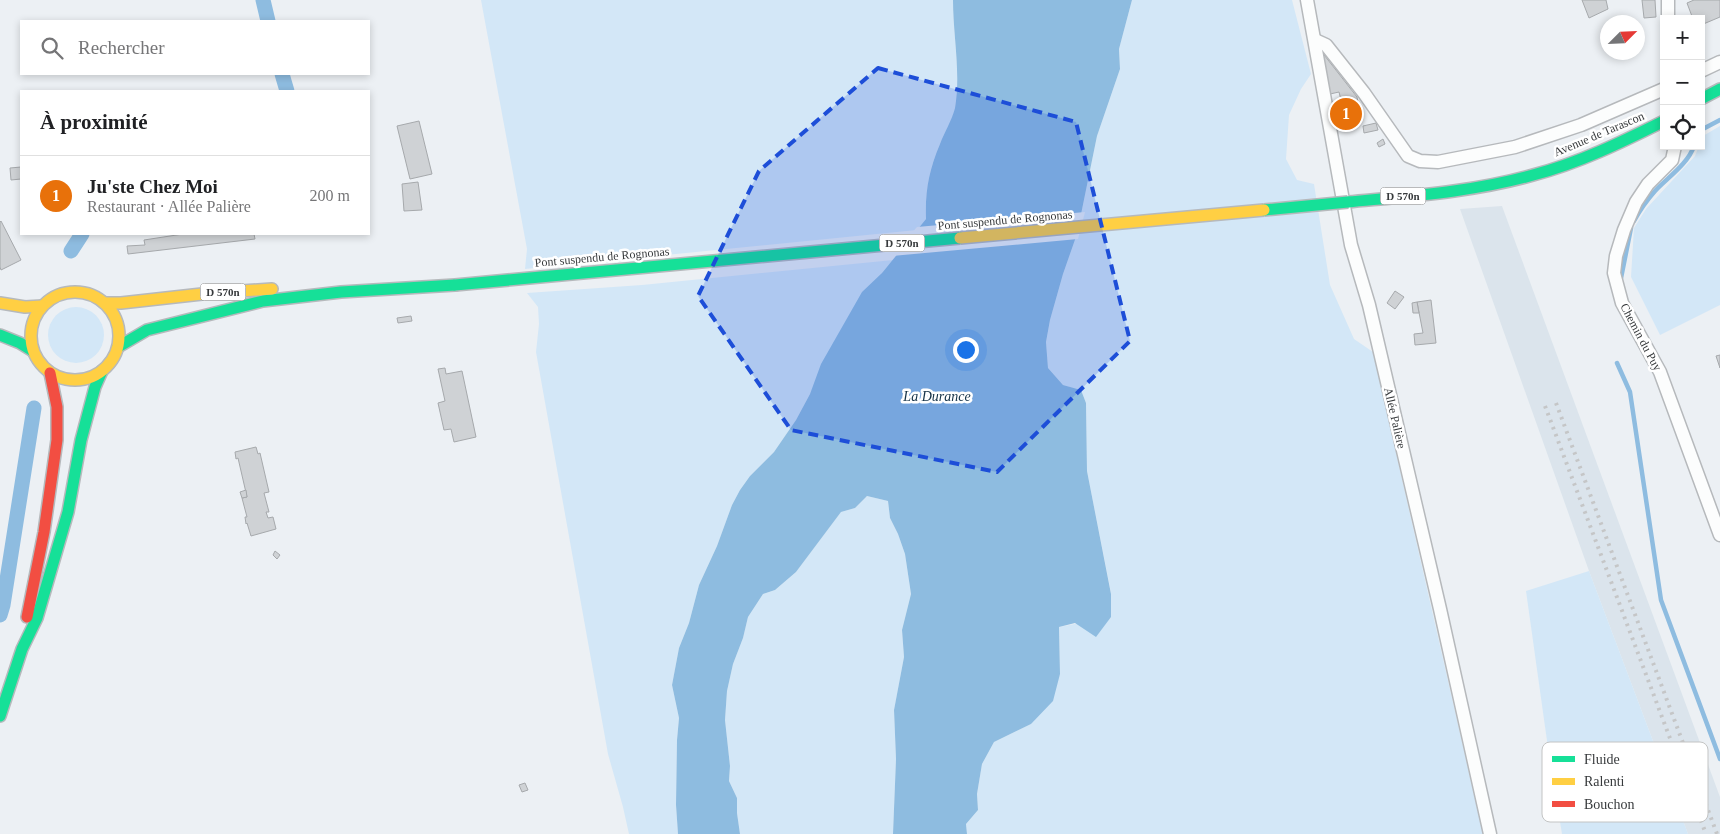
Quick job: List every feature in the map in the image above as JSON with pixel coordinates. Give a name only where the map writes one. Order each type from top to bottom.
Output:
[{"type":"main road","points":[[1705,97],[1720,88]]},
{"type":"main road","name":"Avenue de Tarascon","points":[[1348,202],[1457,190],[1516,179],[1575,162],[1621,143],[1660,123]]},
{"type":"main road","name":"Pont suspendu de Rognonas","points":[[342,292],[455,285],[1348,202]]},
{"type":"main road","name":"D 570n","points":[[104,303],[274,289],[342,292]]},
{"type":"main road","points":[[66,292],[80,292],[93,296],[104,303],[112,312],[119,335],[118,347],[112,360],[102,371],[90,378],[77,380],[63,379],[50,373],[43,367],[33,351],[30,336],[33,320],[42,306],[53,297],[66,292]]},
{"type":"main road","name":"D 570n","points":[[118,347],[147,330],[216,312],[263,301],[342,292]]},
{"type":"main road","points":[[0,303],[25,307],[42,306]]},
{"type":"main road","points":[[0,335],[33,351]]},
{"type":"main road","points":[[0,716],[22,649],[37,618],[68,512],[81,440],[95,387],[102,371]]},
{"type":"main road","points":[[22,649],[44,532],[57,440],[56,394],[50,373]]},
{"type":"street","name":"Allée Palière","points":[[1308,0],[1351,245],[1371,314],[1490,834]]},
{"type":"street","points":[[1668,0],[1668,15]]},
{"type":"street","points":[[1315,40],[1326,45],[1359,86],[1408,156],[1420,161],[1438,162],[1524,144],[1581,125],[1660,91]]},
{"type":"street","points":[[1705,69],[1720,62]]},
{"type":"street","name":"Chemin du Puy","points":[[1675,150],[1672,160],[1648,184],[1636,202],[1624,230],[1616,256],[1614,273],[1622,303],[1660,372],[1720,535]]},
{"type":"highlighted area","points":[[878,68],[1076,122],[1130,341],[997,472],[791,430],[698,296],[759,171]]},
{"type":"shaded area","points":[[481,0],[953,0],[957,94],[952,117],[930,172],[926,199],[926,219],[917,230],[525,269],[527,249]]},
{"type":"shaded area","points":[[1132,0],[1292,0],[1311,74],[1301,89],[1289,115],[1286,159],[1297,180],[1314,184],[1330,285],[1354,339],[1373,352],[1483,834],[967,834],[966,824],[978,810],[977,794],[982,764],[994,742],[1031,724],[1060,674],[1059,627],[1111,617],[1111,593],[1087,471],[1086,403],[1081,390],[1063,385],[1048,368],[1046,342],[1063,274],[1077,234],[1097,136],[1120,69],[1119,49]]},
{"type":"shaded area","points":[[1720,126],[1720,305],[1660,335],[1631,277],[1634,228],[1646,209],[1695,156],[1697,150],[1705,150],[1705,135]]},
{"type":"shaded area","points":[[1502,206],[1700,742],[1653,742],[1589,571],[1460,209]]},
{"type":"shaded area","points":[[893,260],[882,273],[796,420],[774,452],[750,476],[740,490],[699,585],[689,623],[679,648],[672,685],[679,718],[676,805],[678,834],[629,834],[608,754],[536,352],[539,324],[538,307],[527,293],[642,285]]},
{"type":"shaded area","points":[[76,307],[87,309],[96,315],[102,324],[104,335],[102,346],[96,355],[87,361],[76,363],[65,361],[56,355],[50,346],[48,335],[50,324],[56,315],[65,309]]},
{"type":"shaded area","points":[[867,496],[888,501],[890,518],[905,554],[911,594],[902,630],[904,657],[894,710],[896,759],[893,834],[740,834],[737,798],[729,781],[730,766],[725,720],[727,691],[733,664],[743,638],[748,617],[763,594],[775,590],[796,572],[841,512],[855,508]]},
{"type":"shaded area","points":[[1589,571],[1653,742],[1547,742],[1526,591]]},
{"type":"shaded area","points":[[1708,764],[1720,797],[1720,834],[1688,834],[1683,822],[1708,822]]},
{"type":"shaded area","points":[[1560,822],[1683,822],[1688,834],[1562,834]]},
{"type":"water","name":"La Durance","points":[[953,0],[1132,0],[1119,49],[1120,69],[1097,136],[1077,234],[1063,274],[1046,342],[1048,368],[1063,385],[1081,390],[1086,403],[1087,471],[1111,594],[1111,617],[1096,637],[1075,623],[1059,627],[1060,674],[1053,701],[1031,724],[994,742],[982,764],[977,794],[978,810],[966,824],[967,834],[893,834],[896,759],[894,710],[904,657],[902,630],[911,594],[905,554],[890,518],[888,501],[867,496],[855,508],[841,512],[796,572],[775,590],[763,594],[748,617],[743,638],[733,664],[727,691],[725,720],[730,766],[729,781],[737,798],[740,834],[678,834],[676,805],[679,718],[672,685],[679,648],[689,623],[699,585],[740,490],[750,476],[774,452],[796,420],[810,394],[821,364],[862,292],[882,273],[926,219],[926,199],[930,172],[952,117],[957,95]]},
{"type":"pier","points":[[1085,212],[1078,239],[892,256],[917,227]]},
{"type":"building","points":[[1582,0],[1606,0],[1608,9],[1589,18]]},
{"type":"building","points":[[1642,0],[1655,0],[1656,17],[1645,18]]},
{"type":"building","points":[[1694,0],[1720,0],[1720,17],[1705,23],[1705,15],[1692,15],[1687,3]]},
{"type":"building","points":[[1321,51],[1357,97],[1361,119],[1336,125],[1332,102],[1341,100],[1339,92],[1330,94]]},
{"type":"building","points":[[419,121],[432,174],[410,179],[397,126]]},
{"type":"building","points":[[1376,123],[1378,130],[1364,133],[1363,126]]},
{"type":"building","points":[[1383,139],[1385,144],[1379,147],[1377,143]]},
{"type":"building","points":[[20,167],[20,179],[11,180],[10,168]]},
{"type":"building","points":[[418,182],[422,210],[404,211],[402,184]]},
{"type":"building","points":[[0,222],[21,260],[1,270]]},
{"type":"building","points":[[176,235],[254,235],[255,239],[128,254],[127,246],[145,245],[144,240]]},
{"type":"building","points":[[1395,291],[1404,297],[1395,309],[1387,303]]},
{"type":"building","points":[[1431,300],[1436,343],[1415,345],[1414,334],[1423,333],[1417,302]]},
{"type":"building","points":[[1417,302],[1419,313],[1413,313],[1412,303]]},
{"type":"building","points":[[411,316],[412,321],[398,323],[397,318]]},
{"type":"building","points":[[1720,355],[1720,368],[1716,356]]},
{"type":"building","points":[[445,368],[446,374],[462,371],[476,437],[454,442],[451,429],[444,430],[438,403],[445,401],[438,369]]},
{"type":"building","points":[[256,447],[258,454],[260,453],[269,492],[264,493],[269,512],[266,512],[268,518],[273,517],[276,529],[251,536],[246,524],[245,517],[247,517],[242,498],[247,497],[235,452]]},
{"type":"building","points":[[246,490],[247,497],[242,498],[240,492]]},
{"type":"building","points":[[275,551],[280,555],[277,559],[273,555]]},
{"type":"building","points":[[525,783],[528,790],[522,792],[519,785]]},
{"type":"waterway","points":[[263,0],[268,20]]},
{"type":"waterway","points":[[282,75],[287,90]]},
{"type":"waterway","points":[[1705,128],[1720,120]]},
{"type":"waterway","points":[[1634,221],[1652,194],[1677,170],[1692,150]]},
{"type":"waterway","points":[[1621,278],[1631,228]]},
{"type":"waterway","points":[[71,251],[81,235]]},
{"type":"waterway","points":[[1617,363],[1630,392],[1661,600],[1720,759]]},
{"type":"waterway","points":[[0,615],[34,408]]},
{"type":"railway","points":[[1556,403],[1683,742]]},
{"type":"railway","points":[[1545,406],[1671,742]]},
{"type":"railway","points":[[1708,810],[1717,834]]},
{"type":"railway","points":[[1701,822],[1706,834]]},
{"type":"traffic: fast","points":[[1705,97],[1720,89]]},
{"type":"traffic: fast","points":[[1348,202],[1488,186],[1510,181],[1584,158],[1660,123]]},
{"type":"traffic: fast","points":[[1264,210],[1348,202]]},
{"type":"traffic: fast","points":[[455,285],[960,238]]},
{"type":"traffic: fast","points":[[118,347],[147,330],[263,301],[341,292],[455,285]]},
{"type":"traffic: fast","points":[[0,335],[20,343],[33,351]]},
{"type":"traffic: fast","points":[[0,716],[22,649],[37,618],[68,512],[81,440],[95,387],[102,371]]},
{"type":"traffic: slow","points":[[960,238],[1264,210]]},
{"type":"traffic: slow","points":[[105,303],[272,289]]},
{"type":"traffic: slow","points":[[75,292],[92,295],[106,305],[116,319],[119,336],[116,353],[106,367],[92,377],[75,380],[58,377],[44,367],[34,353],[31,336],[34,319],[44,305],[58,295],[75,292]]},
{"type":"traffic: slow","points":[[0,303],[25,307],[42,306]]},
{"type":"traffic: jam","points":[[27,617],[44,532],[57,440],[57,407],[50,373]]},
{"type":"place","name":"Ju'ste Chez Moi","points":[[1346,114]]}]
